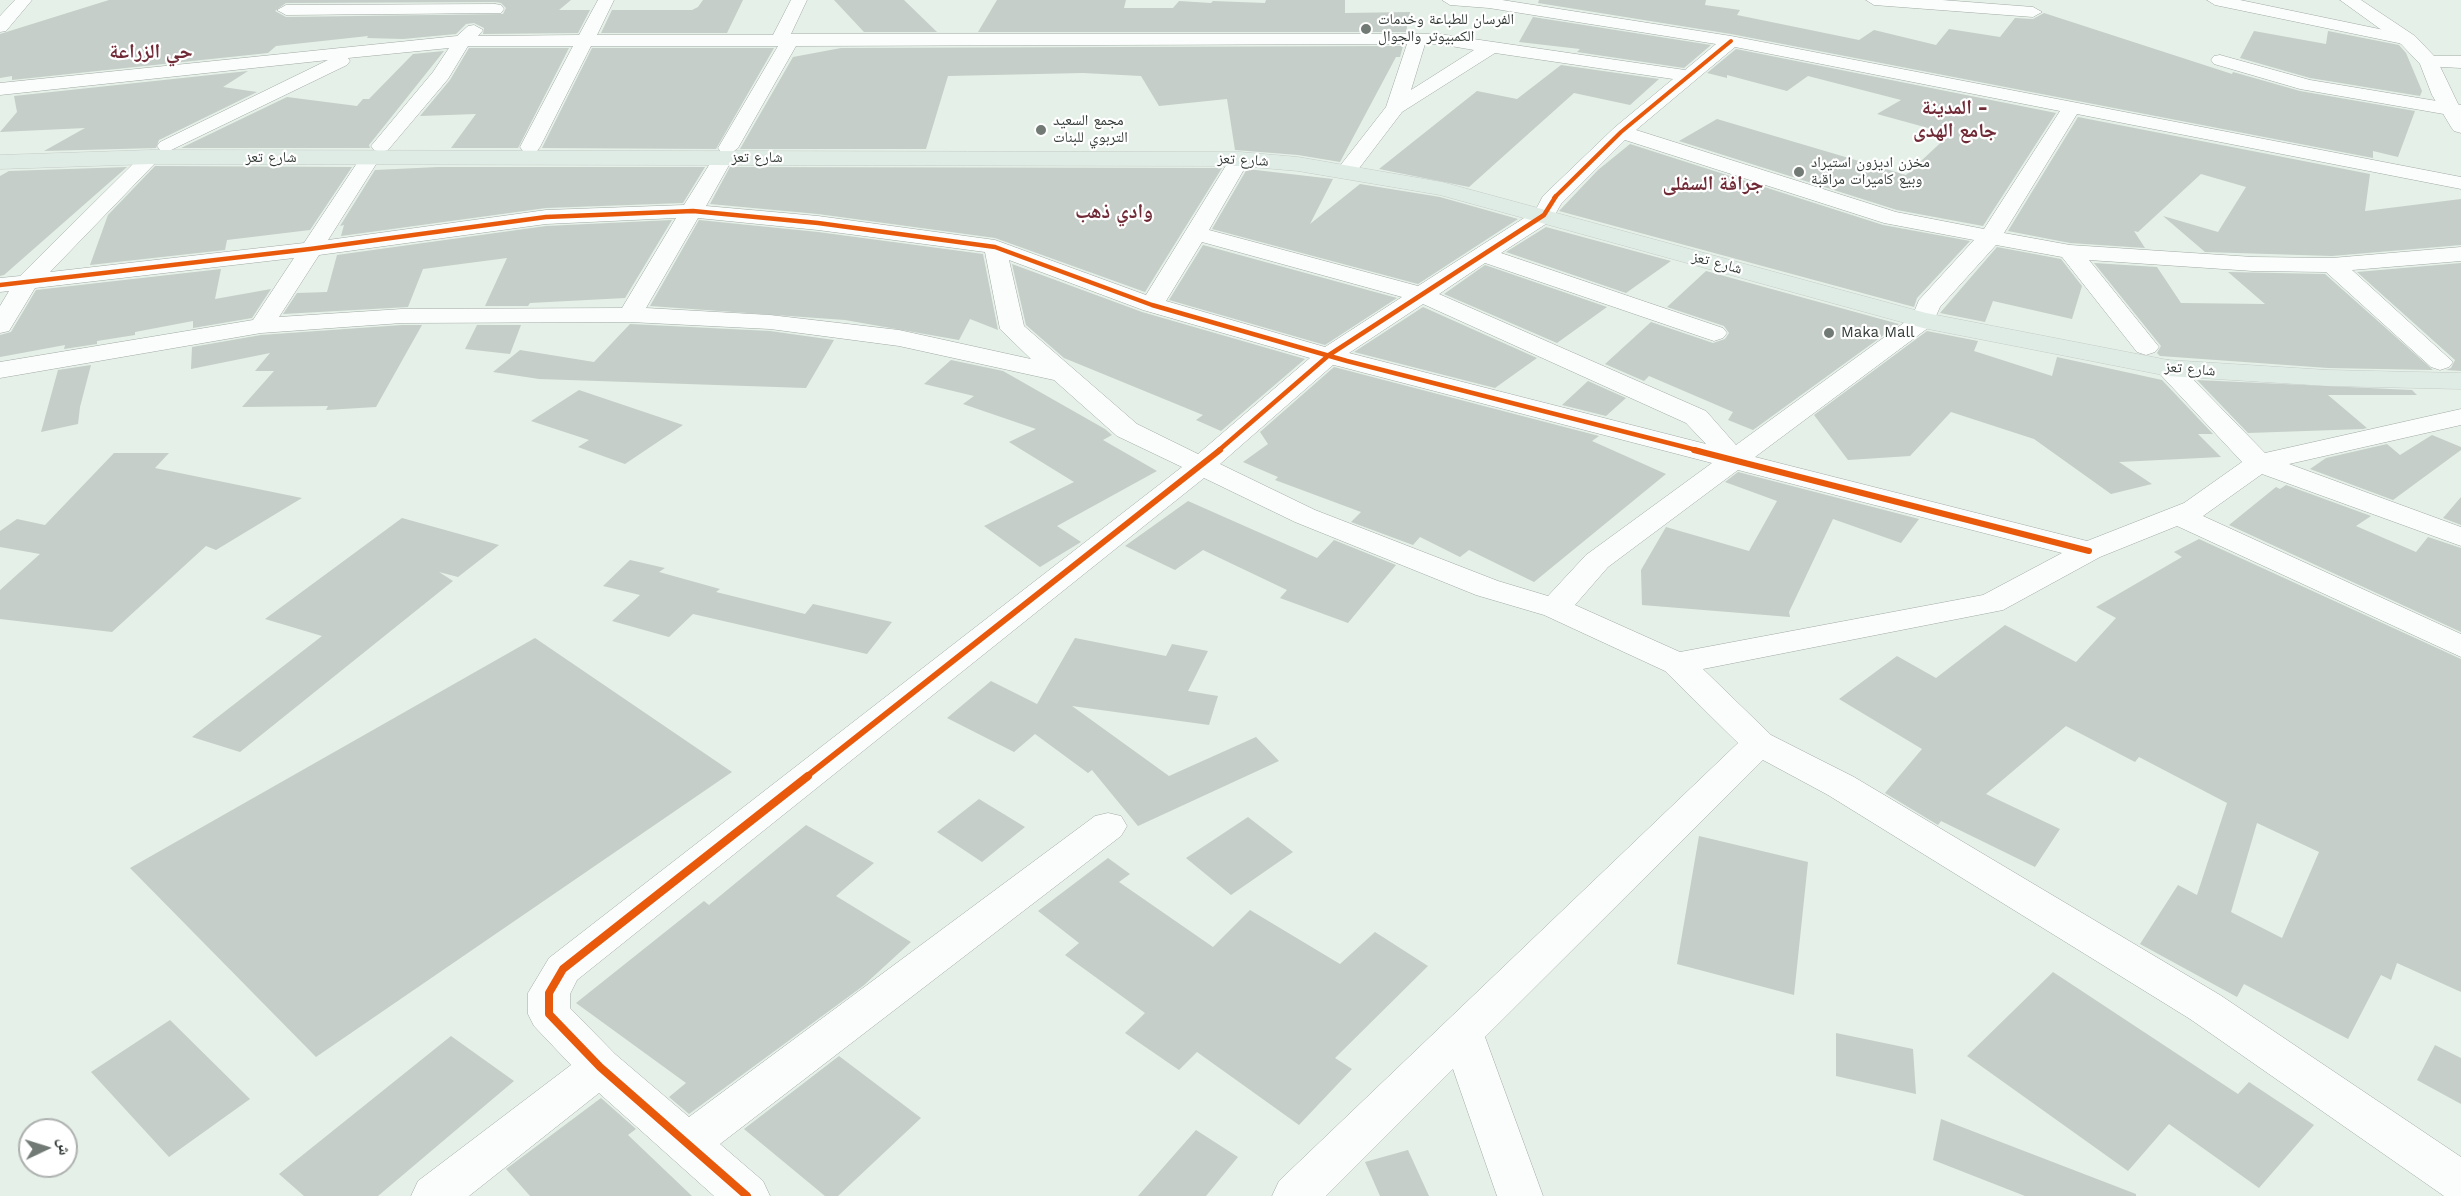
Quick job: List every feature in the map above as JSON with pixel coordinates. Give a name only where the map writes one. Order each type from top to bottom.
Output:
[{"type":"main road","points":[[2349,0],[2408,40],[2429,62],[2442,95],[2458,116]]},
{"type":"main road","name":"شارع تعز","points":[[0,150],[55,146],[159,152],[726,153],[1245,150],[1350,166],[1442,189],[1547,208],[1925,312],[2168,368],[2328,378],[2461,381]]},
{"type":"main road","name":"شارع تعز","points":[[376,152],[530,147],[726,153],[1240,159],[1350,166]]},
{"type":"main road","name":"شارع تعز","points":[[0,162],[159,152]]},
{"type":"main road","name":"شارع تعز","points":[[1925,312],[2146,347],[2232,358],[2316,362],[2451,362]]},
{"type":"street","points":[[0,27],[24,0]]},
{"type":"street","points":[[530,147],[606,0]]},
{"type":"street","points":[[630,315],[726,153],[786,39],[799,0]]},
{"type":"street","points":[[1450,0],[1489,3],[1731,41],[2461,183]]},
{"type":"street","points":[[1874,0],[2033,12]]},
{"type":"street","points":[[2215,0],[2408,40]]},
{"type":"street","points":[[286,10],[500,5]]},
{"type":"street","points":[[261,326],[309,249],[376,152],[441,75],[462,41],[500,5]]},
{"type":"street","points":[[1350,166],[1395,108],[1418,39]]},
{"type":"street","points":[[0,89],[462,41],[586,40],[1439,39],[1688,76]]},
{"type":"street","points":[[747,1196],[600,1067],[549,1014],[549,993],[563,969],[1201,466],[1329,355],[1483,255],[1547,208],[1621,132],[1731,41]]},
{"type":"street","points":[[1395,108],[1491,47]]},
{"type":"street","points":[[0,326],[26,283],[159,152],[361,51]]},
{"type":"street","points":[[2220,60],[2255,68],[2307,85],[2458,116]]},
{"type":"street","points":[[2429,62],[2461,62]]},
{"type":"street","points":[[1555,608],[1597,561],[1925,312],[1990,237],[2071,108]]},
{"type":"street","points":[[1621,132],[1892,218],[2070,252],[2253,264],[2332,265],[2461,254]]},
{"type":"street","points":[[1152,305],[1240,159]]},
{"type":"street","points":[[0,285],[309,249],[546,217],[693,211],[818,223],[995,247],[1152,305],[1329,355],[2089,551]]},
{"type":"street","points":[[1196,232],[1422,295],[1696,417],[1733,458]]},
{"type":"street","points":[[995,247],[1012,329],[1127,430],[1305,516],[1486,588],[1555,608],[1677,663],[1759,743],[1841,786],[2205,1007],[2461,1182]]},
{"type":"street","points":[[2070,252],[2146,347]]},
{"type":"street","points":[[1483,255],[1714,333]]},
{"type":"street","points":[[2332,265],[2451,362]]},
{"type":"street","points":[[0,370],[261,326],[402,316],[630,315],[770,322],[899,338],[1063,374]]},
{"type":"street","points":[[2168,368],[2259,463],[2461,537]]},
{"type":"street","points":[[1677,663],[1992,603],[2089,551],[2194,509],[2259,463],[2461,417]]},
{"type":"street","points":[[2177,515],[2461,647]]},
{"type":"street","points":[[1295,1196],[1463,1035],[1759,743]]},
{"type":"street","points":[[687,1144],[1108,826]]},
{"type":"street","points":[[1463,1035],[1520,1196]]},
{"type":"street","points":[[434,1196],[600,1067]]},
{"type":"building","points":[[109,0],[571,0],[559,10],[590,10],[578,33],[483,34],[484,28],[474,23],[466,24],[456,34],[403,39],[367,38],[368,36],[276,46],[268,53],[12,80],[12,76],[0,78],[0,34]],"holes":[[[286,3],[501,3],[506,8],[503,14],[286,17],[275,11]]]},
{"type":"building","points":[[703,0],[743,0],[727,33],[601,33],[612,10],[692,10],[698,7]]},
{"type":"building","points":[[834,0],[904,0],[937,32],[864,32]]},
{"type":"building","points":[[997,0],[1126,0],[1124,8],[1173,8],[1179,1],[1265,3],[1266,0],[1345,0],[1345,13],[1410,12],[1406,32],[978,32]]},
{"type":"building","points":[[1539,0],[1706,0],[1705,5],[1740,10],[1737,15],[1859,40],[1874,30],[1936,45],[1949,29],[2000,37],[2015,18],[2033,19],[2044,13],[2232,74],[2233,72],[2300,91],[2415,111],[2398,157],[2373,151],[2373,158],[1731,34],[1538,3]]},
{"type":"building","points":[[1533,17],[1711,45],[1684,68],[1577,52],[1580,49],[1519,42]]},
{"type":"building","points":[[2254,31],[2326,44],[2328,31],[2399,45],[2406,53],[2422,91],[2420,96],[2310,78],[2240,58]]},
{"type":"building","points":[[1403,46],[1400,57],[1396,57],[1340,162],[1298,155],[1235,150],[1227,99],[1159,106],[1141,76],[1083,73],[948,76],[926,149],[740,149],[793,57],[841,48]]},
{"type":"building","points":[[469,48],[569,48],[518,148],[451,148],[476,114],[420,116],[450,80]]},
{"type":"building","points":[[592,48],[774,48],[716,149],[542,148]]},
{"type":"building","points":[[1736,49],[2056,113],[1983,226],[1897,210],[1679,141],[1717,119],[1906,175],[1950,134],[1877,114],[1901,100],[1808,76],[1787,91],[1727,75],[1727,78],[1707,73]]},
{"type":"building","points":[[444,51],[369,145],[370,148],[181,148],[287,97],[357,106],[363,99],[369,99],[413,54]]},
{"type":"building","points":[[1561,65],[1659,79],[1630,105],[1574,93],[1469,187],[1379,169],[1477,91],[1517,99]]},
{"type":"building","points":[[248,71],[223,87],[257,92],[159,140],[156,148],[44,151],[85,128],[0,132],[17,112],[14,96]]},
{"type":"building","points":[[2078,117],[2370,174],[2365,211],[2461,199],[2461,245],[2332,256],[2205,252],[2163,216],[2218,232],[2246,187],[2201,174],[2138,232],[2134,231],[2145,248],[2070,243],[2008,231]]},
{"type":"building","points":[[1630,144],[1883,225],[1970,241],[1917,298],[1914,307],[1559,211],[1598,170]]},
{"type":"building","points":[[155,166],[352,167],[310,230],[227,240],[225,250],[90,265],[108,215]]},
{"type":"building","points":[[127,167],[4,275],[0,276],[0,176],[9,171]]},
{"type":"building","points":[[438,167],[705,167],[683,203],[546,208],[341,236],[344,225],[340,226],[375,170]]},
{"type":"building","points":[[730,167],[1222,168],[1145,292],[995,238],[818,214],[710,204]]},
{"type":"building","points":[[1247,169],[1333,179],[1310,224],[1360,184],[1440,197],[1518,219],[1418,284],[1212,229]]},
{"type":"building","points":[[672,220],[625,298],[530,303],[528,306],[485,306],[507,258],[423,269],[408,307],[283,314],[297,293],[327,292],[337,255],[546,226]]},
{"type":"building","points":[[699,220],[818,232],[983,254],[998,330],[970,319],[959,340],[845,320],[650,306]]},
{"type":"building","points":[[1546,227],[1671,261],[1626,293],[1506,252]]},
{"type":"building","points":[[1203,245],[1397,298],[1325,345],[1169,300]]},
{"type":"building","points":[[1997,247],[2061,259],[2082,286],[2072,319],[1993,301],[1985,322],[1940,313]]},
{"type":"building","points":[[2094,263],[2157,267],[2181,303],[2265,304],[2228,272],[2325,274],[2433,370],[2328,368],[2160,356],[2157,353],[2161,346]]},
{"type":"building","points":[[2461,263],[2461,371],[2446,370],[2451,368],[2455,360],[2357,272]]},
{"type":"building","points":[[1012,264],[1142,312],[1305,359],[1221,431],[1196,420],[1203,415],[1064,358],[1026,325]]},
{"type":"building","points":[[1485,265],[1607,307],[1557,343],[1444,294]]},
{"type":"building","points":[[221,269],[215,299],[271,289],[252,318],[193,328],[193,321],[135,332],[135,335],[97,341],[97,344],[64,349],[65,345],[0,357],[0,335],[11,332],[36,290]]},
{"type":"building","points":[[1706,271],[1899,324],[1753,430],[1728,420],[1733,412],[1649,376],[1644,381],[1605,364],[1651,322],[1713,343],[1725,339],[1729,333],[1724,326],[1667,307]]},
{"type":"building","points":[[1423,307],[1537,358],[1495,388],[1354,352]]},
{"type":"building","points":[[630,324],[770,331],[834,340],[806,388],[539,379],[493,372],[520,350],[594,362]]},
{"type":"building","points":[[422,325],[376,407],[326,410],[328,406],[242,407],[274,371],[255,371],[270,353],[191,369],[192,347],[261,335]]},
{"type":"building","points":[[477,325],[521,325],[510,354],[465,349]]},
{"type":"building","points":[[1927,331],[1978,341],[1974,351],[2052,376],[2057,357],[2162,380],[2213,434],[2198,434],[2221,457],[2119,462],[2152,484],[2111,494],[2034,439],[1951,412],[1910,456],[1848,460],[1814,415]]},
{"type":"building","points":[[951,360],[1003,371],[1105,429],[1112,435],[1103,440],[1157,471],[1057,526],[1081,542],[1040,567],[984,526],[1074,482],[1009,442],[1036,429],[963,404],[974,396],[924,384]]},
{"type":"building","points":[[91,365],[78,424],[41,432],[58,370]]},
{"type":"building","points":[[1334,367],[1599,436],[1592,441],[1666,474],[1534,582],[1469,550],[1460,557],[1420,537],[1413,545],[1351,522],[1361,512],[1275,480],[1278,477],[1243,462],[1268,444],[1260,432]]},
{"type":"building","points":[[2197,380],[2412,390],[2417,395],[2328,395],[2367,428],[2363,429],[2248,433]]},
{"type":"building","points":[[1588,381],[1626,398],[1606,416],[1562,405]]},
{"type":"building","points":[[579,390],[683,425],[625,464],[578,447],[589,440],[531,421]]},
{"type":"building","points":[[2432,435],[2461,447],[2461,450],[2393,500],[2310,469],[2326,458],[2387,444],[2400,455]]},
{"type":"building","points":[[114,453],[169,453],[155,468],[302,498],[216,550],[206,546],[112,632],[0,619],[0,590],[40,554],[0,547],[0,531],[17,519],[45,525]]},
{"type":"building","points":[[1738,472],[1919,519],[1901,543],[1833,519],[1789,612],[1790,617],[1642,605],[1641,570],[1666,527],[1749,551],[1777,501],[1725,482]]},
{"type":"building","points":[[2286,485],[2371,516],[2356,526],[2416,552],[2428,537],[2461,548],[2461,632],[2229,525],[2276,487],[2280,489]]},
{"type":"building","points":[[2461,497],[2461,525],[2443,518]]},
{"type":"building","points":[[1188,501],[1317,558],[1334,540],[1396,565],[1348,623],[1280,598],[1287,590],[1203,550],[1175,570],[1125,546]]},
{"type":"building","points":[[402,518],[499,545],[458,577],[439,572],[453,581],[240,752],[192,737],[322,636],[265,619]]},
{"type":"building","points":[[2199,539],[2461,659],[2461,992],[2397,963],[2391,980],[2381,975],[2348,1039],[2244,984],[2237,997],[2140,944],[2178,885],[2197,895],[2227,803],[2139,757],[2135,762],[2066,726],[1986,794],[2060,829],[2035,867],[1941,821],[1938,825],[1885,793],[1922,749],[1839,699],[1897,656],[1936,678],[2005,625],[2076,662],[2116,618],[2096,607],[2182,557],[2174,552]],"holes":[[[2257,823],[2319,852],[2282,938],[2231,912]]]},
{"type":"building","points":[[630,560],[665,568],[659,572],[720,589],[716,592],[805,614],[813,604],[892,622],[867,654],[693,614],[669,637],[612,621],[640,595],[603,586]]},
{"type":"building","points":[[535,638],[732,772],[316,1057],[130,868]]},
{"type":"building","points":[[1075,638],[1166,656],[1172,644],[1208,651],[1188,691],[1218,696],[1209,725],[1072,706],[1169,776],[1256,737],[1279,761],[1138,826],[1092,770],[1088,773],[1035,734],[1014,752],[947,718],[991,681],[1037,704]]},
{"type":"building","points":[[979,799],[1025,827],[982,862],[937,832]]},
{"type":"building","points":[[1248,817],[1293,852],[1231,895],[1186,858]]},
{"type":"building","points":[[806,825],[874,863],[836,896],[911,942],[863,986],[689,1114],[669,1097],[686,1083],[576,1003],[704,901],[709,905]]},
{"type":"building","points":[[1699,836],[1808,862],[1794,995],[1677,964]]},
{"type":"building","points":[[1108,858],[1130,874],[1119,882],[1213,947],[1250,910],[1340,964],[1375,932],[1428,966],[1335,1058],[1352,1069],[1299,1125],[1197,1052],[1179,1070],[1125,1033],[1145,1013],[1065,955],[1079,943],[1038,911]]},
{"type":"building","points":[[2053,972],[2238,1094],[2249,1082],[2314,1125],[2259,1188],[2169,1124],[2128,1171],[1967,1056]]},
{"type":"building","points":[[170,1020],[250,1099],[169,1157],[91,1072]]},
{"type":"building","points":[[1836,1033],[1913,1049],[1916,1094],[1836,1076]]},
{"type":"building","points":[[451,1036],[514,1081],[378,1196],[304,1196],[279,1174]]},
{"type":"building","points":[[2435,1045],[2461,1058],[2461,1104],[2417,1080]]},
{"type":"building","points":[[839,1056],[921,1118],[838,1196],[825,1196],[744,1129]]},
{"type":"building","points":[[601,1098],[636,1129],[628,1135],[692,1196],[530,1196],[506,1169]]},
{"type":"building","points":[[1941,1119],[2136,1194],[2136,1196],[2025,1196],[1933,1160]]},
{"type":"building","points":[[1196,1130],[1238,1157],[1206,1196],[1138,1196]]},
{"type":"building","points":[[1408,1150],[1429,1196],[1380,1196],[1365,1162]]},
{"type":"cycle path","points":[[747,1196],[600,1067],[549,1014],[549,993],[563,969],[1201,466],[1329,355],[1544,215],[1551,201],[1621,132],[1731,41]]},
{"type":"cycle path","points":[[0,285],[310,249],[546,217],[693,211],[818,223],[995,247],[1152,305],[1347,361],[2089,551]]},
{"type":"place","name":"الفرسان للطباعة وخدمات الكمبيوتر والجوال","points":[[1366,29]]},
{"type":"place","name":"مجمع السعيد التربوي للبنات","points":[[1041,130]]},
{"type":"place","name":"مخزن اديزون استيراد وبيع كاميرات مراقبة","points":[[1799,172]]},
{"type":"place","name":"Maka Mall","points":[[1829,333]]},
{"type":"district","name":"حي الزراعة","points":[[151,52]]},
{"type":"district","name":"المدينة - جامع الهدى","points":[[1955,120]]},
{"type":"district","name":"جرافة السفلى","points":[[1713,184]]},
{"type":"district","name":"وادي ذهب","points":[[1114,212]]}]
